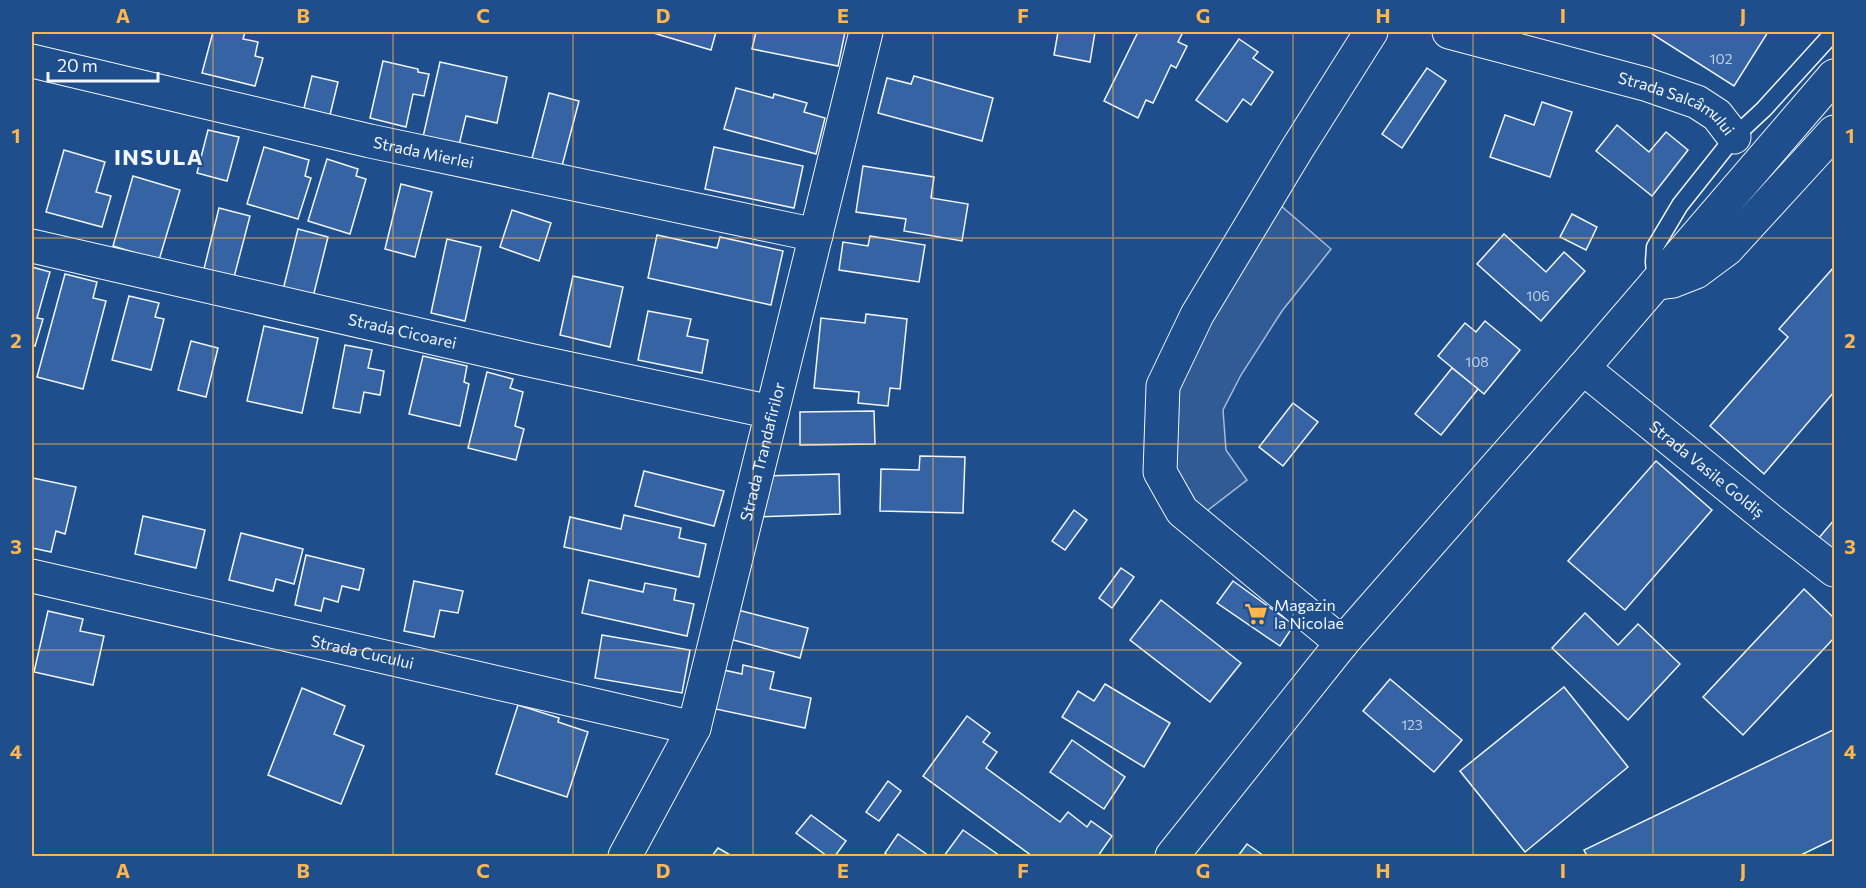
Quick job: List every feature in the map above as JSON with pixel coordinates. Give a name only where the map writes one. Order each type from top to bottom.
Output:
[{"type":"street","name":"Strada Trandafirilor","points":[[625,856],[694,728],[866,32]]},
{"type":"street","points":[[1342,643],[1182,511],[1160,472],[1163,386],[1197,315],[1296,149],[1371,32]]},
{"type":"street","name":"Strada Salcâmului","points":[[1449,32],[1646,84],[1697,102],[1717,115],[1734,137]]},
{"type":"street","name":"Strada Mierlei","points":[[32,61],[370,141],[816,236]]},
{"type":"street","points":[[1172,856],[1342,643],[1834,76]]},
{"type":"street","points":[[1656,283],[1673,281],[1696,272],[1727,249],[1834,132]]},
{"type":"street","name":"Strada Cicoarei","points":[[32,246],[529,360],[772,412]]},
{"type":"street","name":"Strada Vasile Goldiș","points":[[1583,368],[1834,570]]},
{"type":"street","name":"Strada Cucului","points":[[32,576],[694,728]]},
{"type":"lane","points":[[1734,137],[1764,109],[1834,32]]},
{"type":"lane","name":"Strada Salcâmului","points":[[1656,283],[1655,247],[1680,205],[1734,137]]},
{"type":"shaded area","points":[[1280,205],[1331,249],[1282,311],[1241,375],[1223,410],[1226,450],[1247,480],[1203,514],[1171,459],[1175,402],[1191,352]]},
{"type":"building","points":[[213,32],[245,32],[243,39],[258,42],[255,56],[263,58],[255,86],[202,73]]},
{"type":"building","points":[[650,32],[716,32],[711,50]]},
{"type":"building","points":[[756,32],[845,32],[838,66],[752,49]]},
{"type":"building","points":[[1058,32],[1095,32],[1090,62],[1054,55]]},
{"type":"building","points":[[1138,32],[1183,32],[1178,42],[1187,46],[1176,68],[1171,65],[1153,103],[1146,100],[1138,118],[1104,101]]},
{"type":"building","points":[[1649,32],[1768,32],[1734,86]]},
{"type":"building","points":[[1239,39],[1258,52],[1253,58],[1273,72],[1251,105],[1243,99],[1227,122],[1196,100]]},
{"type":"building","points":[[383,61],[418,69],[418,72],[429,74],[424,96],[413,94],[406,127],[370,118]]},
{"type":"building","points":[[440,62],[507,77],[497,123],[466,116],[459,145],[423,137]]},
{"type":"building","points":[[1427,68],[1446,81],[1402,148],[1382,134]]},
{"type":"building","points":[[312,76],[338,82],[330,115],[304,108]]},
{"type":"building","points":[[914,76],[993,98],[982,141],[878,113],[887,78],[911,84]]},
{"type":"building","points":[[736,88],[773,98],[774,94],[807,103],[804,112],[825,118],[816,154],[724,129]]},
{"type":"building","points":[[549,93],[579,101],[562,166],[532,158]]},
{"type":"building","points":[[1542,102],[1572,112],[1550,177],[1490,157],[1505,115],[1534,125]]},
{"type":"building","points":[[1617,125],[1649,152],[1666,132],[1688,150],[1652,196],[1596,151]]},
{"type":"building","points":[[208,130],[239,137],[227,181],[197,173]]},
{"type":"building","points":[[264,147],[309,160],[305,176],[311,178],[298,219],[247,204]]},
{"type":"building","points":[[714,147],[803,166],[794,208],[705,189]]},
{"type":"building","points":[[64,150],[105,162],[96,192],[111,196],[102,227],[46,212]]},
{"type":"building","points":[[327,159],[358,169],[356,176],[366,179],[350,234],[308,221]]},
{"type":"building","points":[[863,166],[934,177],[931,198],[968,204],[962,241],[904,231],[906,219],[856,212]]},
{"type":"building","points":[[133,176],[180,190],[159,260],[113,246]]},
{"type":"building","points":[[401,184],[432,192],[415,257],[385,249]]},
{"type":"building","points":[[219,208],[250,216],[233,281],[203,273]]},
{"type":"building","points":[[512,210],[551,223],[539,261],[500,247]]},
{"type":"building","points":[[1572,214],[1597,227],[1586,250],[1560,237]]},
{"type":"building","points":[[298,229],[328,237],[312,301],[282,294]]},
{"type":"building","points":[[1504,234],[1546,272],[1564,252],[1585,271],[1541,321],[1477,264]]},
{"type":"building","points":[[657,235],[717,248],[720,237],[783,251],[771,305],[648,278]]},
{"type":"building","points":[[870,236],[925,245],[919,282],[839,270],[843,242],[868,246]]},
{"type":"building","points":[[447,239],[481,247],[465,321],[431,313]]},
{"type":"building","points":[[32,267],[50,272],[37,318],[43,319],[35,346],[32,345]]},
{"type":"building","points":[[1834,267],[1834,392],[1764,474],[1710,426],[1788,337],[1779,329]]},
{"type":"building","points":[[65,274],[97,282],[93,298],[106,301],[83,389],[37,377]]},
{"type":"building","points":[[573,276],[623,287],[610,347],[560,335]]},
{"type":"building","points":[[129,296],[159,303],[155,317],[164,319],[151,370],[112,360]]},
{"type":"building","points":[[648,311],[691,319],[687,336],[708,340],[702,373],[638,360]]},
{"type":"building","points":[[866,314],[907,319],[900,389],[890,388],[888,406],[858,403],[859,392],[814,388],[821,318],[865,323]]},
{"type":"building","points":[[1485,321],[1520,350],[1484,394],[1438,356],[1465,323],[1476,332]]},
{"type":"building","points":[[264,326],[318,338],[302,413],[247,401]]},
{"type":"building","points":[[191,341],[218,348],[206,397],[178,390]]},
{"type":"building","points":[[345,345],[372,350],[368,368],[384,371],[380,395],[364,392],[360,413],[333,408]]},
{"type":"building","points":[[423,356],[467,366],[464,382],[469,384],[460,426],[409,414]]},
{"type":"building","points":[[1452,368],[1478,389],[1441,435],[1415,414]]},
{"type":"building","points":[[487,372],[513,379],[510,388],[523,392],[515,426],[524,429],[516,460],[468,448]]},
{"type":"building","points":[[1293,403],[1318,422],[1283,466],[1259,447]]},
{"type":"building","points":[[874,411],[875,444],[800,445],[800,412]]},
{"type":"building","points":[[920,456],[965,457],[963,513],[880,511],[881,469],[919,470]]},
{"type":"building","points":[[1656,461],[1712,510],[1625,610],[1568,561]]},
{"type":"building","points":[[644,471],[724,491],[714,526],[635,506]]},
{"type":"building","points":[[839,474],[840,514],[758,517],[757,476]]},
{"type":"building","points":[[33,478],[76,487],[65,534],[56,531],[51,552],[32,548]]},
{"type":"building","points":[[1074,510],[1087,520],[1065,550],[1052,541]]},
{"type":"building","points":[[624,515],[681,528],[679,538],[706,544],[699,577],[564,547],[570,517],[621,529]]},
{"type":"building","points":[[143,516],[205,530],[196,568],[135,554]]},
{"type":"building","points":[[1834,520],[1834,555],[1818,539]]},
{"type":"building","points":[[241,533],[303,549],[294,584],[276,579],[273,591],[229,580]]},
{"type":"building","points":[[306,555],[364,569],[359,590],[342,586],[338,602],[324,598],[321,611],[295,605]]},
{"type":"building","points":[[1121,568],[1134,577],[1112,608],[1099,598]]},
{"type":"building","points":[[589,580],[643,592],[645,583],[676,589],[674,600],[694,604],[687,636],[582,613]]},
{"type":"building","points":[[414,581],[463,591],[458,613],[440,610],[434,637],[404,631]]},
{"type":"building","name":"Magazin la Nicolae","points":[[1233,581],[1294,625],[1280,646],[1217,603]]},
{"type":"building","points":[[1804,589],[1834,618],[1834,638],[1743,735],[1703,697]]},
{"type":"building","points":[[1161,600],[1241,663],[1210,702],[1130,640]]},
{"type":"building","points":[[734,609],[808,628],[800,658],[726,638]]},
{"type":"building","points":[[48,611],[83,619],[80,631],[104,636],[93,685],[34,672]]},
{"type":"building","points":[[1585,613],[1618,645],[1638,624],[1680,664],[1628,720],[1552,648]]},
{"type":"building","points":[[602,635],[690,650],[682,693],[595,678]]},
{"type":"building","points":[[743,665],[774,672],[770,689],[811,698],[805,728],[711,708],[719,669],[742,674]]},
{"type":"building","points":[[1390,679],[1462,740],[1434,772],[1363,711]]},
{"type":"building","points":[[1105,684],[1170,723],[1144,767],[1062,717],[1078,691],[1094,701]]},
{"type":"building","points":[[1564,687],[1628,767],[1525,852],[1460,771]]},
{"type":"building","points":[[302,688],[345,706],[334,734],[364,746],[341,804],[268,775]]},
{"type":"building","points":[[518,705],[559,718],[558,722],[588,732],[567,797],[496,774]]},
{"type":"building","points":[[967,716],[990,733],[983,742],[997,752],[986,768],[1060,822],[1068,812],[1087,827],[1091,821],[1112,836],[1098,856],[1032,856],[923,776]]},
{"type":"building","points":[[1833,730],[1834,839],[1799,856],[1587,856],[1584,850]]},
{"type":"building","points":[[1072,740],[1125,777],[1104,809],[1050,772]]},
{"type":"building","points":[[888,781],[901,791],[879,821],[866,812]]},
{"type":"building","points":[[811,815],[846,841],[835,856],[827,856],[796,833]]},
{"type":"building","points":[[963,830],[1000,856],[944,856]]},
{"type":"building","points":[[898,834],[929,856],[889,856],[885,853]]},
{"type":"building","points":[[1247,844],[1264,856],[1238,856]]},
{"type":"building","points":[[718,848],[732,856],[712,856]]},
{"type":"place","name":"Magazin la Nicolae","points":[[1256,614]]},
{"type":"district","name":"INSULA","points":[[159,157]]}]
